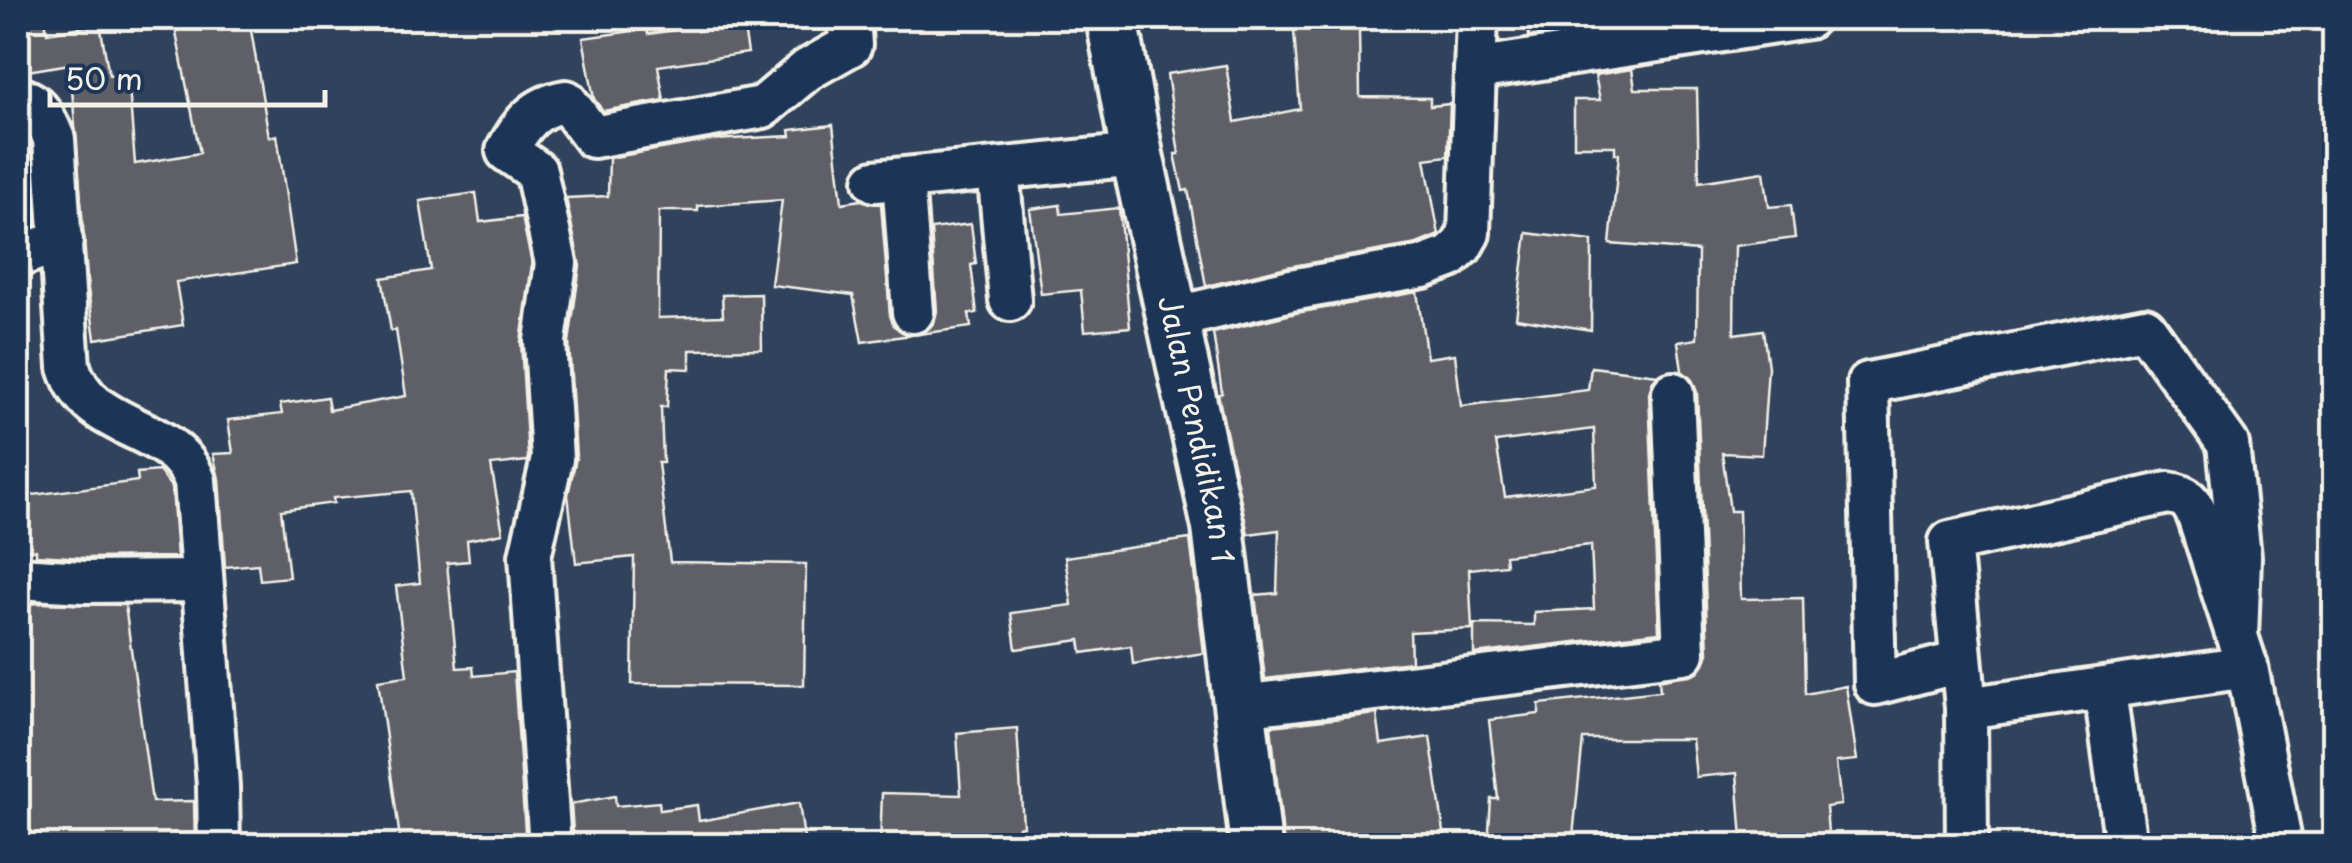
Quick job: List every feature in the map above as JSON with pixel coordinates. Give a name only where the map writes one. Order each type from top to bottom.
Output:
[{"type":"street","points":[[550,846],[530,556],[552,459],[545,341],[556,263],[536,171],[507,151],[521,124],[550,104],[566,101],[593,137],[763,107],[807,70],[850,45],[849,18]]},
{"type":"street","name":"Jalan Pendidikan 1","points":[[1112,18],[1218,527],[1256,846]]},
{"type":"street","points":[[1173,318],[1291,290],[1423,267],[1450,257],[1461,247],[1468,233],[1477,18]]},
{"type":"street","points":[[1475,69],[1808,18]]},
{"type":"street","points":[[18,98],[25,98],[45,116],[54,139],[68,367],[74,384],[88,403],[181,454],[195,481],[219,846]]},
{"type":"street","points":[[913,312],[889,180],[1138,156]]},
{"type":"street","points":[[998,169],[1010,300]]},
{"type":"street","points":[[18,256],[62,241]]},
{"type":"street","points":[[1960,662],[1875,684],[1868,383],[2145,328],[2228,444],[2240,557],[2242,652]]},
{"type":"street","points":[[1241,706],[1684,653],[1673,393]]},
{"type":"street","points":[[1967,846],[1966,708],[1950,542],[2168,493],[2182,495],[2195,509],[2242,652],[2282,846]]},
{"type":"street","points":[[18,578],[202,581]]},
{"type":"street","points":[[1966,708],[2105,690],[2242,652]]},
{"type":"street","points":[[2105,690],[2126,846]]},
{"type":"building","points":[[18,18],[45,18],[47,33],[100,24],[109,75],[128,74],[135,164],[200,153],[175,28],[249,18],[269,137],[277,135],[296,264],[176,282],[183,325],[95,339],[70,64],[21,72]]},
{"type":"building","points":[[1293,18],[1345,18],[1346,30],[1359,30],[1360,97],[1430,98],[1430,106],[1450,104],[1448,156],[1425,159],[1439,235],[1417,244],[1206,286],[1188,190],[1183,191],[1175,154],[1179,154],[1167,74],[1226,65],[1235,122],[1300,109]]},
{"type":"building","points":[[1527,18],[1623,18],[1624,22],[1529,37]]},
{"type":"building","points":[[743,23],[748,53],[658,66],[664,100],[603,111],[594,99],[583,38],[647,29],[648,34],[696,27],[697,31]]},
{"type":"building","points":[[1632,69],[1635,89],[1697,89],[1699,182],[1764,172],[1769,207],[1791,205],[1795,238],[1735,246],[1734,334],[1763,330],[1768,367],[1762,455],[1722,453],[1730,511],[1739,511],[1741,599],[1803,598],[1805,694],[1846,686],[1857,760],[1836,762],[1841,805],[1826,807],[1829,846],[1779,846],[1779,836],[1742,840],[1737,773],[1696,777],[1692,739],[1583,739],[1572,846],[1488,846],[1491,799],[1498,799],[1489,720],[1539,714],[1539,704],[1660,691],[1659,680],[1698,672],[1708,653],[1697,392],[1682,371],[1678,342],[1697,339],[1698,251],[1610,244],[1619,154],[1615,154],[1615,146],[1574,146],[1574,100],[1600,100],[1595,75]]},
{"type":"building","points":[[833,125],[842,203],[861,200],[881,204],[890,315],[894,326],[911,335],[862,342],[853,295],[771,285],[782,200],[698,206],[698,211],[659,211],[658,318],[723,316],[722,295],[761,294],[762,349],[690,350],[690,369],[669,368],[667,407],[661,407],[663,463],[658,463],[670,562],[806,564],[804,685],[632,684],[634,557],[576,563],[568,495],[576,458],[569,342],[580,266],[566,198],[608,196],[609,158],[713,140],[791,136],[790,130]]},
{"type":"building","points":[[31,154],[36,225],[18,229],[18,157]]},
{"type":"building","points":[[476,193],[480,222],[522,217],[532,264],[521,342],[528,457],[527,461],[491,465],[503,533],[467,540],[469,561],[447,563],[457,668],[473,667],[474,676],[514,672],[526,846],[401,846],[378,680],[407,676],[396,586],[420,583],[411,491],[333,498],[334,503],[281,510],[289,577],[260,580],[258,564],[225,567],[219,479],[213,454],[233,453],[228,420],[282,414],[280,404],[327,397],[329,410],[406,396],[396,330],[391,331],[382,278],[431,270],[420,201]]},
{"type":"building","points":[[1060,205],[1061,214],[1119,208],[1130,327],[1085,331],[1081,290],[1041,294],[1030,209]]},
{"type":"building","points":[[971,224],[977,313],[969,314],[971,327],[920,334],[934,323],[937,311],[931,229]]},
{"type":"building","points":[[1527,233],[1592,241],[1591,330],[1516,318]]},
{"type":"building","points":[[1417,292],[1427,358],[1455,354],[1461,406],[1588,390],[1591,367],[1658,375],[1649,394],[1659,632],[1474,654],[1474,624],[1534,625],[1534,612],[1594,609],[1591,545],[1505,555],[1506,565],[1469,569],[1472,629],[1410,632],[1411,662],[1265,679],[1255,595],[1277,593],[1279,530],[1248,534],[1218,394],[1222,393],[1213,333],[1296,313]],"holes":[[[1594,429],[1596,486],[1505,497],[1496,442]]]},
{"type":"building","points":[[159,471],[172,488],[177,557],[85,558],[36,555],[36,550],[18,548],[18,497],[138,481],[137,473]]},
{"type":"building","points":[[1190,539],[1204,653],[1133,664],[1131,646],[1082,653],[1080,640],[1016,649],[1011,613],[1072,605],[1065,557]]},
{"type":"building","points":[[36,603],[125,605],[152,802],[194,801],[195,846],[18,846],[18,607]]},
{"type":"building","points":[[1377,714],[1381,744],[1430,737],[1446,846],[1284,846],[1271,726]]},
{"type":"building","points":[[1017,728],[1023,826],[1018,827],[1019,846],[880,846],[882,793],[961,795],[957,733]]},
{"type":"building","points":[[615,796],[616,806],[659,802],[660,810],[697,805],[699,821],[799,803],[805,846],[574,846],[571,804]]}]
